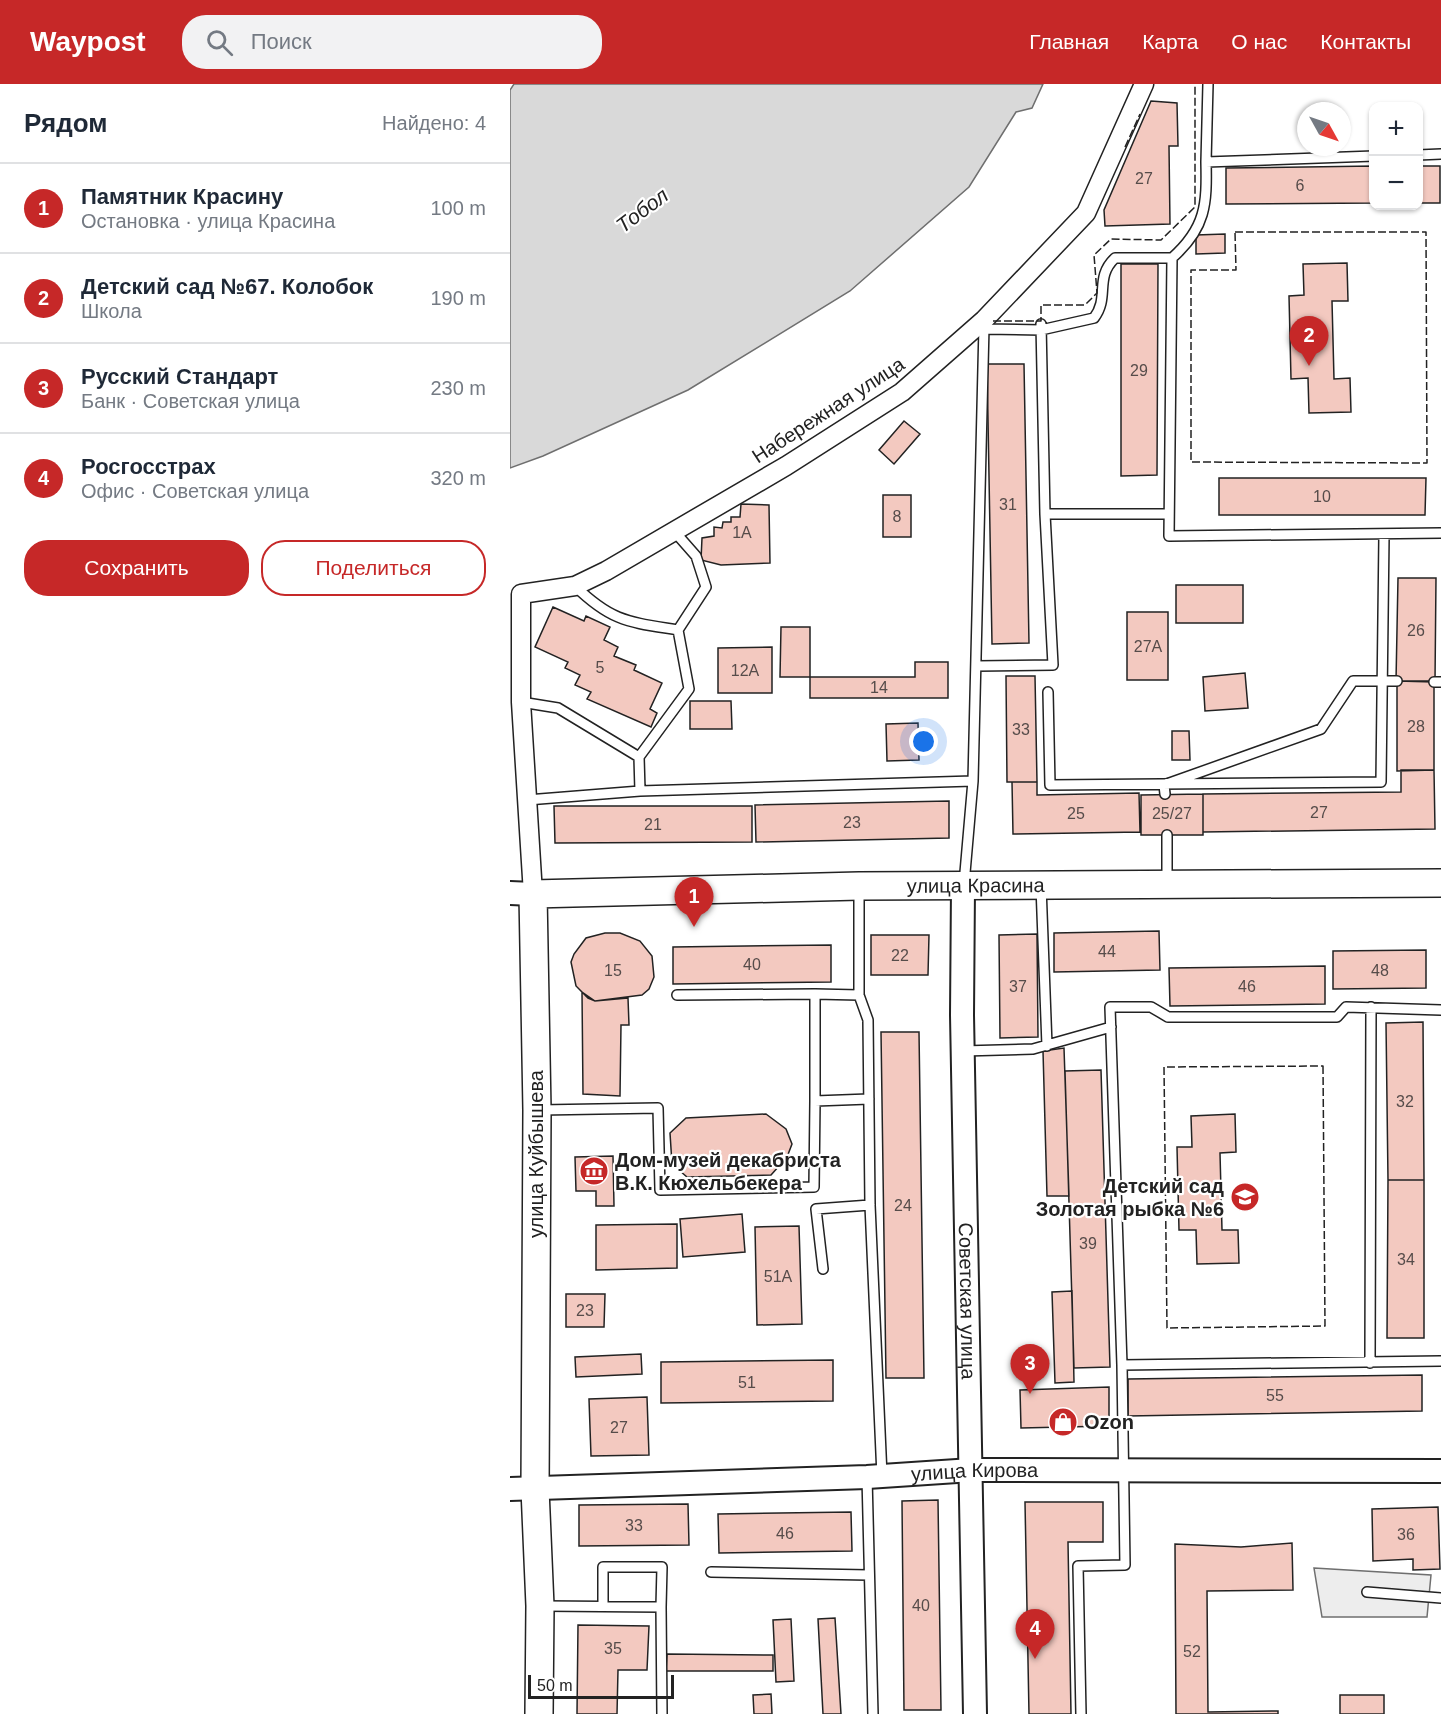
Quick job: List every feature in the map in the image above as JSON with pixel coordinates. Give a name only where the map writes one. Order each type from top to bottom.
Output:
[{"type":"main road","name":"улица Красина","points":[[521,894],[859,886],[1441,883]]},
{"type":"main road","name":"улица Куйбышева","points":[[521,894],[537,1110],[523,1489],[540,1606],[539,1714]]},
{"type":"street","name":"Набережная улица","points":[[516,593],[575,586],[606,571],[786,466],[902,392],[984,325],[1086,213],[1144,84]]},
{"type":"street","name":"улица Куйбышева","points":[[516,593],[527,800],[521,894]]},
{"type":"street","name":"Советская улица","points":[[963,887],[963,1051],[975,1714]]},
{"type":"street","name":"улица Кирова","points":[[523,1489],[874,1476],[972,1470],[1441,1471]]},
{"type":"lane","points":[[963,887],[973,781],[984,325],[1041,327],[1094,318],[1102,308],[1103,273],[1115,258],[1172,258],[1188,244],[1204,214],[1206,204],[1208,84]]},
{"type":"lane","points":[[1423,155],[1441,154]]},
{"type":"lane","points":[[1206,162],[1369,156]]},
{"type":"lane","points":[[1172,258],[1169,536],[1441,533]]},
{"type":"lane","points":[[977,666],[1053,665],[1045,514],[1041,327]]},
{"type":"lane","points":[[1045,514],[1169,514]]},
{"type":"lane","points":[[640,791],[639,757],[689,689],[678,630],[706,587],[696,556],[674,531]]},
{"type":"lane","points":[[1048,692],[1050,785],[1165,790],[1381,782],[1384,535]]},
{"type":"lane","points":[[575,586],[598,607],[623,621],[678,630]]},
{"type":"lane","points":[[1165,790],[1322,729],[1353,681],[1397,681]]},
{"type":"lane","points":[[521,702],[558,708],[639,757]]},
{"type":"lane","points":[[527,800],[640,791],[973,781]]},
{"type":"lane","points":[[1167,835],[1167,885]]},
{"type":"lane","points":[[1041,885],[1047,1046]]},
{"type":"lane","points":[[859,886],[859,995],[868,1020],[874,1476],[868,1575],[873,1714]]},
{"type":"lane","points":[[537,1110],[658,1108],[660,1190],[814,1186],[815,994]]},
{"type":"lane","points":[[677,995],[859,995]]},
{"type":"lane","points":[[1081,1714],[1078,1566],[1125,1565],[1122,1365],[1110,1007],[1151,1007],[1168,1017],[1336,1017],[1346,1007],[1441,1010]]},
{"type":"lane","points":[[1370,1363],[1371,1007]]},
{"type":"lane","points":[[963,1051],[1033,1049],[1111,1027]]},
{"type":"lane","points":[[815,1101],[869,1099]]},
{"type":"lane","points":[[823,1269],[816,1209],[870,1206]]},
{"type":"lane","points":[[1122,1365],[1441,1361]]},
{"type":"lane","points":[[603,1606],[603,1567],[662,1567],[662,1714]]},
{"type":"lane","points":[[711,1572],[868,1575]]},
{"type":"lane","points":[[1367,1592],[1441,1598]]},
{"type":"lane","points":[[540,1606],[661,1607]]},
{"type":"shaded area","points":[[1314,1568],[1431,1575],[1427,1617],[1322,1617]]},
{"type":"water","name":"Тобол","points":[[514,84],[1043,84],[1032,108],[1016,112],[969,187],[850,291],[688,390],[543,456],[510,468],[510,90]]},
{"type":"building","points":[[1151,101],[1177,103],[1178,146],[1169,146],[1170,224],[1105,226],[1104,210]]},
{"type":"building","points":[[1369,166],[1369,203],[1226,204],[1226,168]]},
{"type":"building","points":[[1423,166],[1440,166],[1440,203],[1423,203]]},
{"type":"building","points":[[1225,234],[1225,253],[1196,254],[1196,235]]},
{"type":"building","points":[[1347,263],[1348,301],[1332,301],[1334,379],[1350,378],[1351,412],[1309,413],[1308,378],[1291,379],[1289,296],[1304,295],[1303,264]]},
{"type":"building","points":[[1121,264],[1158,264],[1157,475],[1121,476]]},
{"type":"building","points":[[987,364],[1024,364],[1029,643],[992,644]]},
{"type":"building","points":[[904,421],[920,434],[894,464],[879,450]]},
{"type":"building","points":[[1219,478],[1426,478],[1425,515],[1219,515]]},
{"type":"building","points":[[883,495],[911,495],[911,537],[883,537]]},
{"type":"building","points":[[741,504],[769,505],[770,563],[721,565],[701,560],[702,538],[714,536],[714,527],[722,528],[723,522],[731,522],[731,517],[740,517]]},
{"type":"building","points":[[1398,578],[1436,578],[1435,681],[1396,681]]},
{"type":"building","points":[[1176,585],[1243,585],[1243,623],[1176,623]]},
{"type":"building","points":[[553,607],[584,621],[586,616],[610,627],[604,640],[618,647],[614,656],[636,665],[634,670],[662,683],[650,709],[657,713],[651,727],[587,699],[591,692],[575,685],[580,675],[565,668],[568,662],[535,647]]},
{"type":"building","points":[[1127,612],[1168,612],[1168,680],[1127,680]]},
{"type":"building","points":[[781,627],[810,627],[810,677],[780,677]]},
{"type":"building","points":[[772,647],[772,693],[718,693],[718,648]]},
{"type":"building","points":[[915,662],[948,662],[948,698],[810,698],[810,677],[915,677]]},
{"type":"building","points":[[1245,673],[1248,708],[1205,711],[1203,677]]},
{"type":"building","points":[[1006,676],[1035,676],[1037,782],[1007,782]]},
{"type":"building","points":[[1397,681],[1434,682],[1434,770],[1397,771]]},
{"type":"building","points":[[690,701],[731,701],[732,729],[690,729]]},
{"type":"building","points":[[918,723],[919,760],[887,761],[886,724]]},
{"type":"building","points":[[1172,731],[1189,731],[1190,760],[1172,760]]},
{"type":"building","points":[[1401,770],[1434,770],[1435,829],[1203,832],[1203,794],[1401,792]]},
{"type":"building","points":[[1012,782],[1037,782],[1037,795],[1139,793],[1140,832],[1013,834]]},
{"type":"building","points":[[1203,794],[1203,835],[1141,835],[1141,795]]},
{"type":"building","points":[[949,801],[949,838],[756,842],[755,805]]},
{"type":"building","points":[[554,806],[752,806],[752,842],[555,843]]},
{"type":"building","points":[[1159,931],[1160,970],[1054,972],[1054,933]]},
{"type":"building","points":[[605,933],[620,933],[640,941],[652,956],[654,977],[649,989],[642,995],[595,1001],[588,998],[576,986],[571,962],[574,954],[586,938]]},
{"type":"building","points":[[1037,934],[1038,1037],[1000,1038],[999,935]]},
{"type":"building","points":[[871,935],[929,935],[928,975],[871,975]]},
{"type":"building","points":[[831,945],[831,982],[673,984],[673,947]]},
{"type":"building","points":[[1426,950],[1426,988],[1333,989],[1333,951]]},
{"type":"building","points":[[1325,966],[1325,1004],[1170,1006],[1169,968]]},
{"type":"building","points":[[582,992],[595,1001],[628,998],[629,1025],[621,1025],[620,1096],[583,1094]]},
{"type":"building","points":[[1423,1022],[1424,1180],[1388,1180],[1386,1023]]},
{"type":"building","points":[[881,1032],[919,1032],[924,1378],[886,1378]]},
{"type":"building","points":[[1064,1048],[1069,1196],[1047,1196],[1043,1051]]},
{"type":"building","points":[[1101,1070],[1110,1367],[1074,1368],[1065,1071]]},
{"type":"building","points":[[766,1114],[786,1129],[792,1144],[787,1157],[771,1175],[687,1177],[672,1164],[670,1133],[686,1118]]},
{"type":"building","points":[[1235,1114],[1236,1152],[1220,1153],[1222,1230],[1238,1230],[1239,1263],[1197,1264],[1196,1230],[1179,1230],[1177,1147],[1192,1147],[1191,1116]]},
{"type":"building","name":"Дом-музей декабриста В.К. Кюхельбекера","points":[[613,1156],[614,1206],[596,1206],[596,1191],[576,1191],[575,1157]]},
{"type":"building","points":[[1388,1180],[1424,1180],[1424,1338],[1387,1338]]},
{"type":"building","points":[[742,1214],[745,1252],[683,1257],[680,1219]]},
{"type":"building","points":[[677,1224],[677,1268],[596,1270],[596,1225]]},
{"type":"building","points":[[799,1226],[802,1324],[757,1325],[755,1227]]},
{"type":"building","points":[[1072,1291],[1074,1382],[1055,1383],[1052,1292]]},
{"type":"building","points":[[566,1294],[605,1294],[604,1327],[566,1327]]},
{"type":"building","points":[[641,1354],[642,1374],[576,1377],[575,1357]]},
{"type":"building","points":[[833,1360],[833,1401],[661,1403],[661,1362]]},
{"type":"building","points":[[1422,1375],[1422,1411],[1128,1416],[1128,1379]]},
{"type":"building","points":[[1109,1387],[1109,1426],[1021,1428],[1020,1390]]},
{"type":"building","points":[[647,1397],[649,1455],[591,1456],[589,1399]]},
{"type":"building","points":[[938,1500],[941,1710],[904,1710],[902,1501]]},
{"type":"building","points":[[1025,1502],[1103,1502],[1103,1542],[1068,1542],[1071,1714],[1029,1714]]},
{"type":"building","points":[[688,1504],[689,1545],[579,1546],[579,1505]]},
{"type":"building","points":[[1438,1507],[1440,1569],[1413,1570],[1413,1559],[1373,1561],[1372,1509]]},
{"type":"building","points":[[851,1512],[852,1551],[719,1553],[718,1514]]},
{"type":"building","points":[[1292,1543],[1293,1590],[1207,1591],[1208,1712],[1278,1711],[1278,1714],[1176,1714],[1175,1544],[1241,1547]]},
{"type":"building","points":[[835,1618],[841,1714],[823,1714],[818,1619]]},
{"type":"building","points":[[791,1619],[794,1681],[776,1682],[773,1620]]},
{"type":"building","points":[[578,1625],[649,1626],[647,1670],[618,1670],[617,1714],[577,1714]]},
{"type":"building","points":[[667,1654],[773,1655],[773,1671],[666,1671]]},
{"type":"building","points":[[771,1694],[772,1714],[754,1714],[753,1695]]},
{"type":"building","points":[[1340,1695],[1384,1695],[1384,1714],[1340,1714]]},
{"type":"fence","points":[[993,321],[1041,321],[1041,305],[1085,305],[1097,293],[1094,255],[1111,239],[1161,240],[1195,207],[1195,84]]},
{"type":"fence","points":[[1125,147],[1140,114]]},
{"type":"fence","points":[[1235,232],[1426,232],[1427,463],[1191,462],[1191,270],[1236,270],[1235,232]]},
{"type":"fence","points":[[1323,1066],[1325,1326],[1167,1328],[1164,1067],[1323,1066]]},
{"type":"place","name":"Детский сад №67. Колобок","points":[[1309,366]]},
{"type":"place","name":"Памятник Красину","points":[[694,927]]},
{"type":"place","name":"Дом-музей декабриста В.К. Кюхельбекера","points":[[594,1171]]},
{"type":"place","name":"Детский сад Золотая рыбка №6","points":[[1245,1197]]},
{"type":"place","name":"Русский Стандарт","points":[[1030,1394]]},
{"type":"place","name":"Ozon","points":[[1063,1422]]},
{"type":"place","name":"Росгосстрах","points":[[1035,1659]]}]
